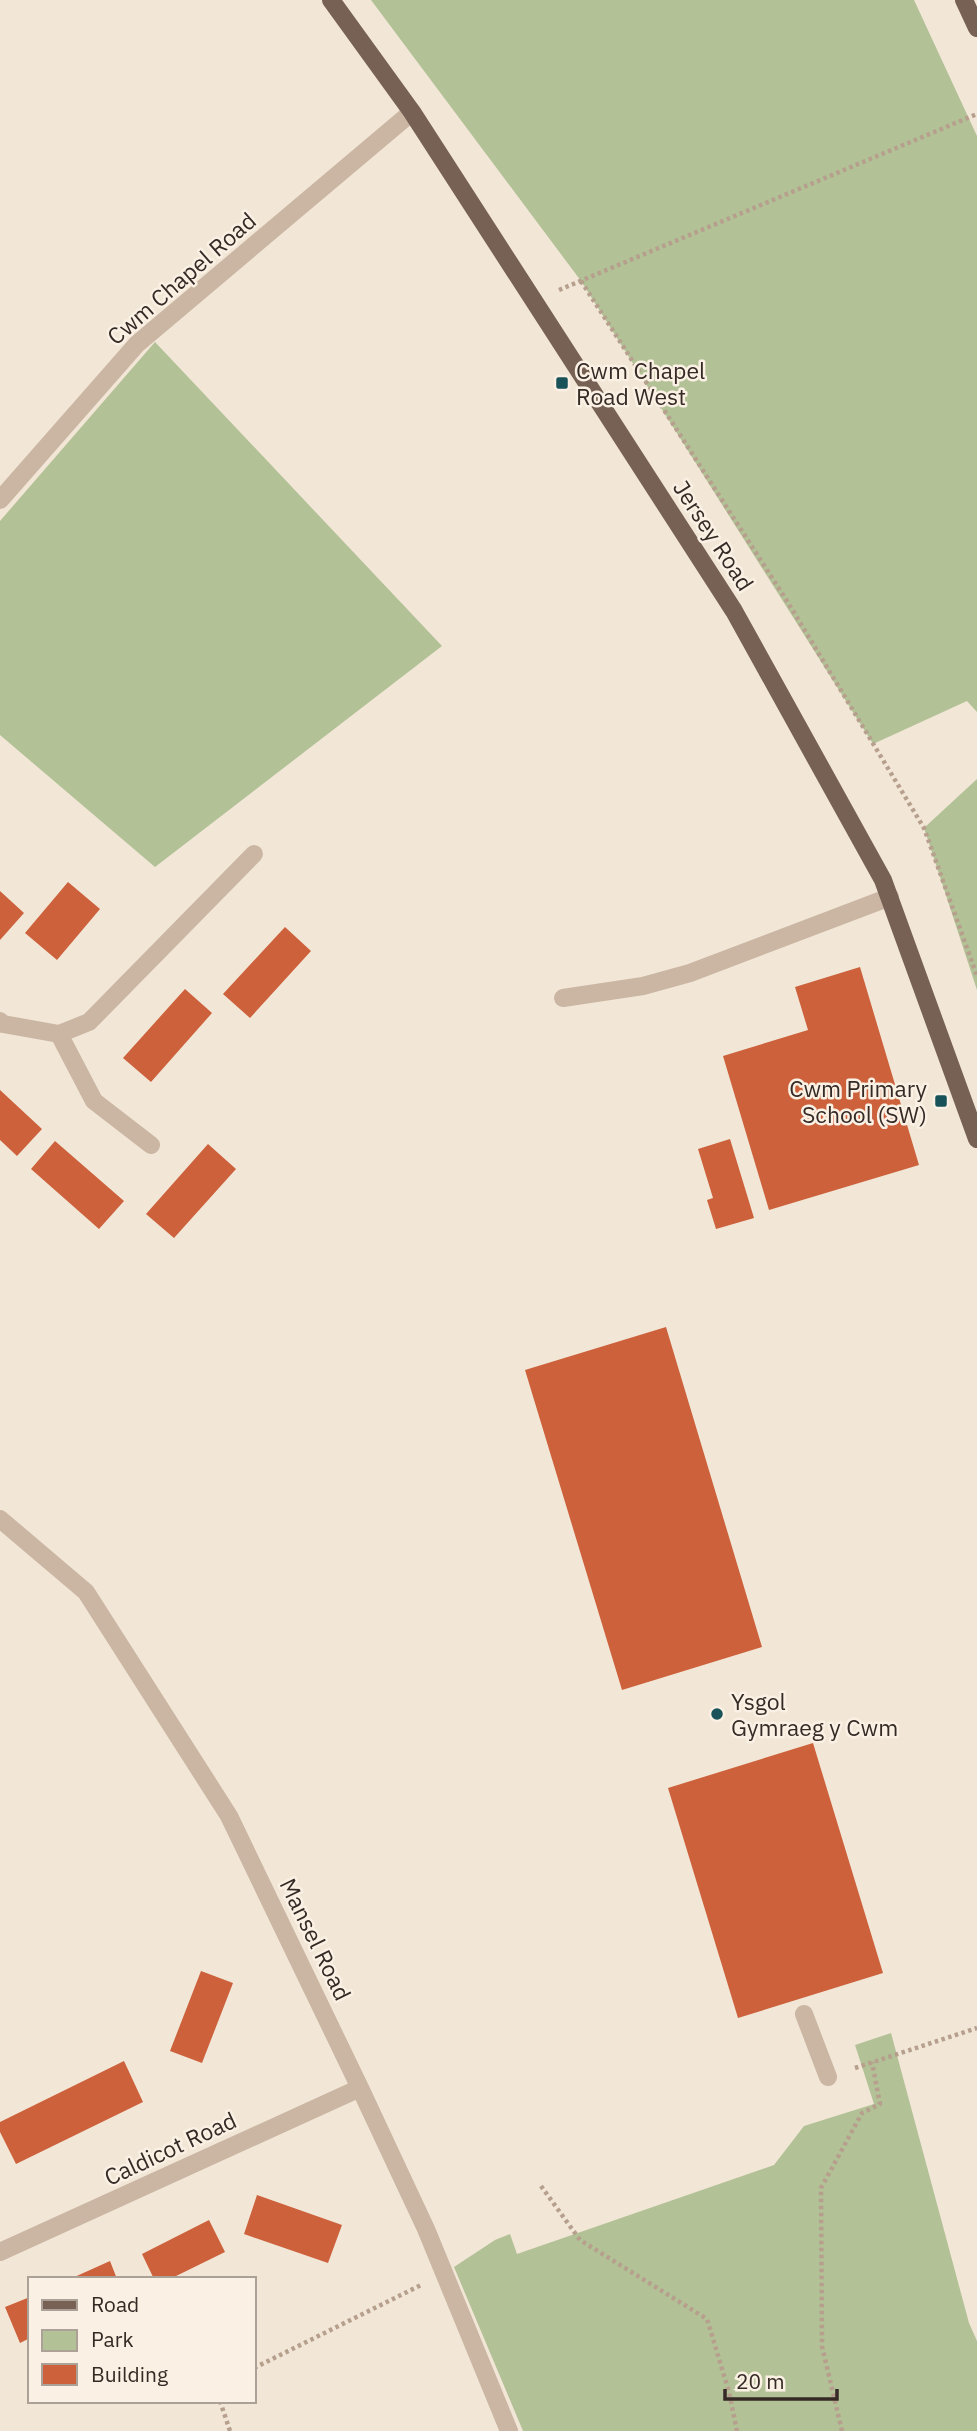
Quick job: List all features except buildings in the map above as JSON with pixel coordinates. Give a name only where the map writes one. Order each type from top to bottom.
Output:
[{"type":"main road","name":"Jersey Road","points":[[331,0],[412,113],[734,611],[883,880],[977,1139]]},
{"type":"main road","points":[[964,0],[977,28]]},
{"type":"street","name":"Cwm Chapel Road","points":[[0,500],[137,344],[412,113]]},
{"type":"street","points":[[0,1021],[3,1024],[59,1034],[89,1022],[254,854]]},
{"type":"street","points":[[563,998],[643,986],[691,973],[890,897]]},
{"type":"street","points":[[59,1034],[94,1101],[151,1145]]},
{"type":"street","name":"Mansel Road","points":[[0,1519],[86,1592],[229,1816],[360,2088],[444,2274],[509,2431]]},
{"type":"street","points":[[804,2014],[828,2077]]},
{"type":"street","name":"Caldicot Road","points":[[0,2252],[360,2088]]},
{"type":"path","points":[[533,301],[977,114]]},
{"type":"path","points":[[582,281],[786,601],[924,828],[977,976]]},
{"type":"path","points":[[828,2077],[977,2028]]},
{"type":"path","points":[[842,2431],[822,2346],[821,2188],[862,2113],[880,2104],[872,2062]]},
{"type":"path","points":[[541,2186],[580,2240],[707,2319],[729,2392],[737,2431]]},
{"type":"path","points":[[256,2367],[444,2274]]},
{"type":"path","points":[[221,2403],[230,2431]]},
{"type":"green space","points":[[371,0],[914,0],[977,136],[977,712],[967,701],[873,744],[581,281]]},
{"type":"green space","points":[[155,342],[442,646],[155,867],[0,735],[0,521]]},
{"type":"green space","points":[[977,779],[977,990],[924,828]]},
{"type":"green space","points":[[891,2033],[969,2323],[977,2341],[977,2431],[523,2431],[454,2267],[495,2240],[510,2234],[517,2254],[774,2165],[804,2126],[874,2104],[855,2045]]},
{"type":"place","name":"Cwm Chapel Road West","points":[[562,383]]},
{"type":"place","name":"Cwm Primary School (SW)","points":[[941,1101]]},
{"type":"place","name":"Ysgol Gymraeg y Cwm","points":[[717,1714]]}]
